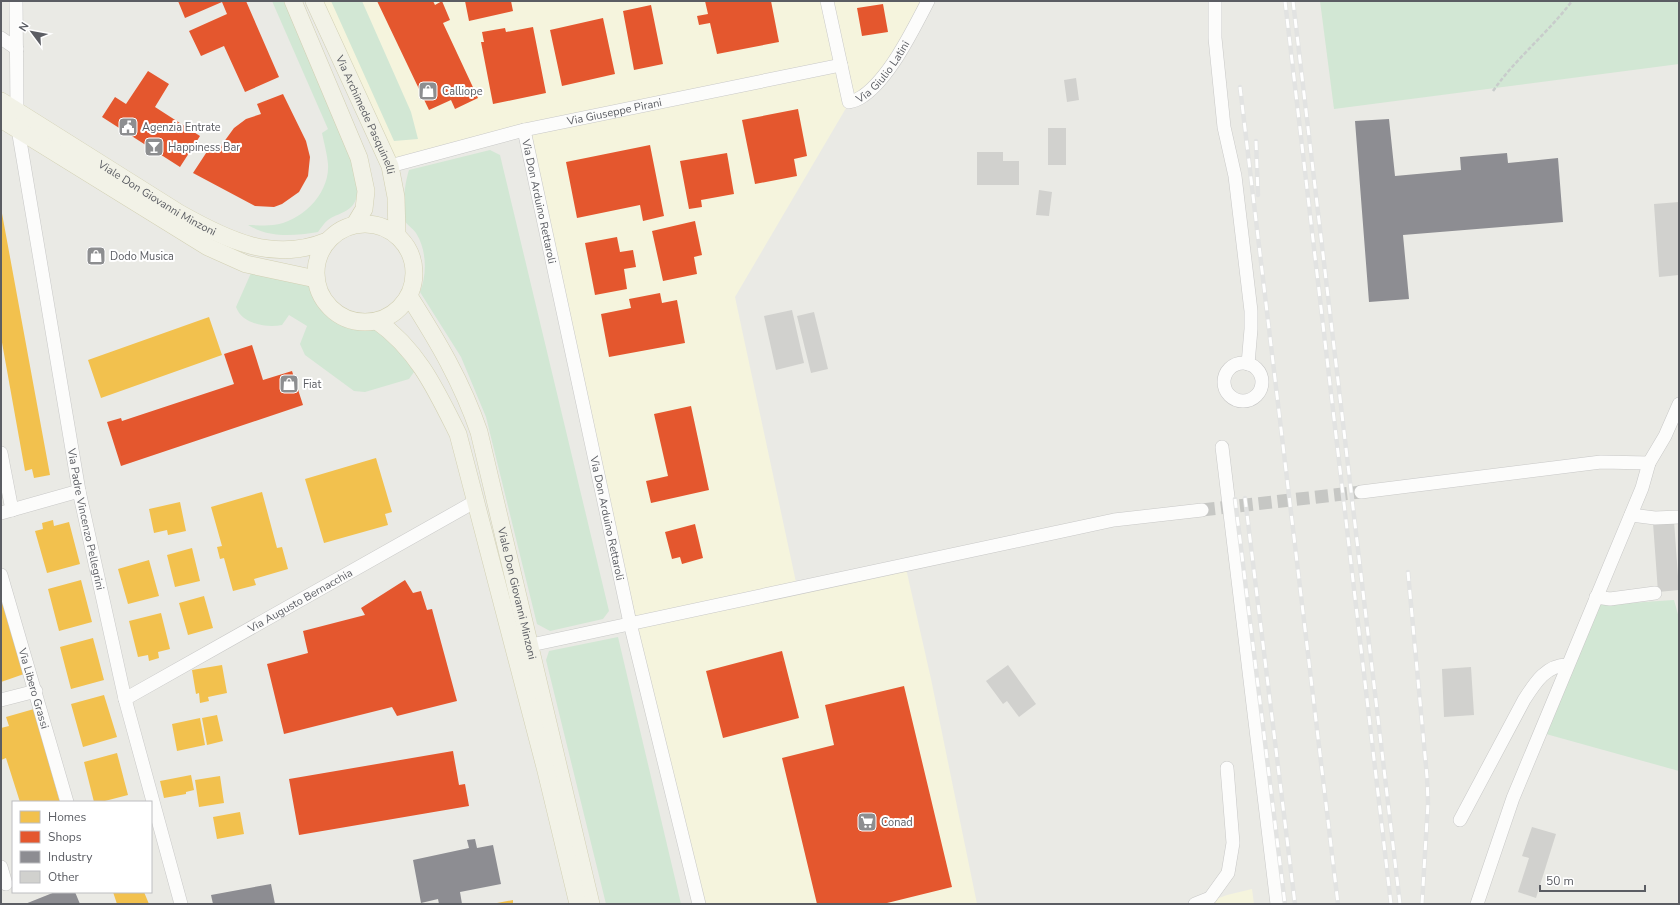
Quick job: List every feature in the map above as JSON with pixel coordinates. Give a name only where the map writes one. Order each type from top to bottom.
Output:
[{"type":"main road","name":"Via Archimede Pasquinelli","points":[[293,1],[359,158],[366,191],[364,209],[355,224]]},
{"type":"main road","name":"Via Archimede Pasquinelli","points":[[314,1],[390,166],[396,197],[397,235]]},
{"type":"main road","name":"Viale Don Giovanni Minzoni","points":[[1,101],[179,213],[205,228],[229,239],[256,247],[286,251],[309,248],[327,241],[340,230],[355,224],[378,224],[397,235],[408,247],[414,263],[414,280],[409,296],[396,311],[378,321],[361,322],[344,318],[331,308],[321,295],[316,279],[318,259],[327,241]]},
{"type":"main road","name":"Viale Don Giovanni Minzoni","points":[[1,119],[208,247],[246,264],[316,279]]},
{"type":"main road","name":"Viale Don Giovanni Minzoni","points":[[409,296],[456,375],[467,398],[479,432],[531,645],[591,904]]},
{"type":"main road","name":"Viale Don Giovanni Minzoni","points":[[378,321],[396,334],[416,358],[434,385],[458,434],[546,771],[578,904]]},
{"type":"street","points":[[16,1],[17,111]]},
{"type":"street","points":[[827,1],[841,65]]},
{"type":"street","name":"Via Giulio Latini","points":[[841,65],[849,102],[862,98],[874,88],[891,64],[928,1]]},
{"type":"street","points":[[1215,1],[1215,38],[1223,119],[1235,176],[1251,311],[1248,364]]},
{"type":"street","points":[[1,38],[17,49]]},
{"type":"street","name":"Via Giuseppe Pirani","points":[[390,166],[524,130],[841,65]]},
{"type":"street","name":"Via Padre Vincenzo Pellegrini","points":[[18,129],[79,491],[126,699],[181,904]]},
{"type":"street","name":"Via Don Arduino Rettaroli","points":[[524,130],[630,623],[699,904]]},
{"type":"street","points":[[1477,904],[1513,798],[1642,488],[1649,463],[1665,436],[1679,404]]},
{"type":"street","points":[[1222,447],[1277,904]]},
{"type":"street","points":[[1,453],[7,512],[79,491]]},
{"type":"street","points":[[1361,492],[1601,462],[1649,463]]},
{"type":"street","name":"Via Augusto Bernacchia","points":[[126,699],[476,501]]},
{"type":"street","points":[[531,645],[1114,520],[1202,510]]},
{"type":"street","points":[[1631,515],[1655,518],[1679,517]]},
{"type":"street","name":"Via Libero Grassi","points":[[1,575],[36,690],[67,801]]},
{"type":"street","points":[[1596,597],[1610,599],[1655,593]]},
{"type":"street","points":[[1460,820],[1532,687],[1549,669],[1557,665],[1567,666]]},
{"type":"street","points":[[1,700],[36,690]]},
{"type":"street","points":[[1195,904],[1210,898],[1228,874],[1233,843],[1227,768]]},
{"type":"street","points":[[1,868],[7,884]]},
{"type":"path","points":[[1493,91],[1505,74],[1561,16],[1572,1]]},
{"type":"shaded area","points":[[272,1],[289,1],[333,101],[344,131],[357,182],[356,199],[351,207],[328,220],[318,232],[282,235],[265,232],[248,225],[273,225],[283,223],[294,218],[312,205],[319,196],[327,175],[328,160],[322,133],[328,129]]},
{"type":"shaded area","points":[[314,1],[928,1],[891,64],[849,103],[735,297],[797,587],[905,564],[931,679],[977,904],[699,904],[524,130],[390,166]]},
{"type":"shaded area","points":[[331,1],[362,1],[411,112],[418,139],[394,141]]},
{"type":"shaded area","points":[[1320,1],[1679,1],[1679,64],[1334,109]]},
{"type":"shaded area","points":[[490,150],[500,155],[609,611],[603,619],[550,631],[537,624],[486,417],[461,357],[420,292],[425,270],[424,255],[420,240],[404,219],[404,194],[409,170]]},
{"type":"shaded area","points":[[251,273],[307,281],[323,309],[338,320],[359,326],[378,325],[389,333],[414,372],[409,379],[365,392],[354,391],[305,355],[300,344],[307,326],[289,315],[282,325],[269,326],[255,324],[239,313],[236,307]]},
{"type":"shaded area","points":[[1674,600],[1679,618],[1679,771],[1546,734],[1599,605]]},
{"type":"shaded area","points":[[618,637],[681,904],[606,904],[546,660],[549,651]]},
{"type":"shaded area","points":[[1252,889],[1254,904],[1203,904],[1227,895]]},
{"type":"building: Homes","points":[[1,208],[50,475],[34,478],[32,469],[25,471],[1,337]]},
{"type":"building: Homes","points":[[209,317],[222,355],[101,398],[88,360]]},
{"type":"building: Homes","points":[[376,458],[392,512],[385,514],[388,525],[324,543],[305,479]]},
{"type":"building: Homes","points":[[262,492],[277,548],[282,547],[288,569],[254,579],[256,585],[233,591],[224,558],[220,559],[217,547],[222,546],[211,507]]},
{"type":"building: Homes","points":[[180,502],[186,531],[168,535],[167,530],[154,533],[149,509]]},
{"type":"building: Homes","points":[[53,520],[54,526],[69,522],[80,564],[47,573],[35,531],[43,529],[42,523]]},
{"type":"building: Homes","points":[[192,548],[200,581],[175,587],[167,555]]},
{"type":"building: Homes","points":[[149,560],[159,596],[128,604],[118,569]]},
{"type":"building: Homes","points":[[81,580],[92,622],[59,631],[48,589]]},
{"type":"building: Homes","points":[[1,596],[24,674],[1,682]]},
{"type":"building: Homes","points":[[204,596],[213,628],[188,635],[179,603]]},
{"type":"building: Homes","points":[[161,613],[170,649],[158,652],[159,658],[149,661],[148,655],[138,657],[129,621]]},
{"type":"building: Homes","points":[[93,638],[104,680],[71,689],[60,647]]},
{"type":"building: Homes","points":[[222,665],[227,693],[208,697],[209,701],[200,703],[199,693],[196,694],[192,670]]},
{"type":"building: Homes","points":[[104,695],[117,737],[83,747],[71,704]]},
{"type":"building: Homes","points":[[34,709],[60,801],[20,801],[6,758],[1,760],[1,728],[9,726],[6,717]]},
{"type":"building: Homes","points":[[217,715],[223,741],[207,745],[202,718]]},
{"type":"building: Homes","points":[[200,718],[205,745],[177,751],[172,724]]},
{"type":"building: Homes","points":[[117,753],[128,795],[105,801],[94,801],[84,762]]},
{"type":"building: Homes","points":[[191,775],[194,790],[186,792],[186,794],[164,798],[160,781]]},
{"type":"building: Homes","points":[[220,776],[224,803],[199,807],[195,780]]},
{"type":"building: Homes","points":[[240,812],[244,834],[217,839],[213,817]]},
{"type":"building: Homes","points":[[113,893],[144,893],[149,904],[117,904]]},
{"type":"building: Homes","points":[[513,900],[513,904],[497,904],[497,903]]},
{"type":"building: Shops","points":[[178,1],[246,1],[279,77],[245,92],[224,46],[201,56],[189,31],[227,14],[222,2],[185,18]]},
{"type":"building: Shops","points":[[377,1],[433,1],[435,5],[442,1],[450,20],[443,23],[478,98],[455,109],[451,100],[429,110]]},
{"type":"building: Shops","points":[[465,1],[511,1],[513,11],[469,21]]},
{"type":"building: Shops","points":[[705,1],[771,1],[779,42],[717,54],[710,23],[699,25],[697,16],[708,14]]},
{"type":"building: Shops","points":[[883,4],[888,32],[862,36],[857,8]]},
{"type":"building: Shops","points":[[651,5],[663,64],[634,70],[623,11]]},
{"type":"building: Shops","points":[[603,18],[615,74],[562,86],[550,30]]},
{"type":"building: Shops","points":[[533,27],[546,93],[493,104],[481,42],[484,42],[482,32],[505,28],[506,32]]},
{"type":"building: Shops","points":[[148,71],[169,84],[155,107],[200,136],[180,167],[102,117],[115,97],[126,104]]},
{"type":"building: Shops","points":[[283,94],[306,141],[310,157],[308,176],[299,192],[282,204],[274,207],[255,206],[193,173],[210,147],[218,150],[234,128],[246,119],[261,114],[257,104]]},
{"type":"building: Shops","points":[[798,109],[807,156],[794,159],[797,176],[755,184],[742,120]]},
{"type":"building: Shops","points":[[650,145],[664,216],[643,221],[640,205],[577,218],[566,162]]},
{"type":"building: Shops","points":[[727,153],[734,194],[701,200],[702,207],[689,209],[680,161]]},
{"type":"building: Shops","points":[[695,221],[702,255],[694,257],[697,274],[663,281],[652,231]]},
{"type":"building: Shops","points":[[617,237],[620,252],[633,250],[636,267],[624,269],[627,289],[595,295],[585,243]]},
{"type":"building: Shops","points":[[660,293],[662,303],[677,300],[685,343],[609,357],[601,314],[631,308],[629,299]]},
{"type":"building: Shops","points":[[252,345],[263,380],[292,371],[303,405],[121,466],[107,422],[121,418],[122,421],[234,384],[224,354]]},
{"type":"building: Shops","points":[[691,406],[709,490],[651,503],[646,481],[668,476],[654,414]]},
{"type":"building: Shops","points":[[695,524],[703,558],[682,564],[680,557],[672,559],[665,532]]},
{"type":"building: Shops","points":[[405,580],[413,593],[421,591],[427,610],[432,609],[457,701],[397,716],[392,707],[284,734],[267,664],[308,653],[303,631],[365,615],[361,608]]},
{"type":"building: Shops","points":[[782,651],[799,718],[723,738],[706,671]]},
{"type":"building: Shops","name":"Conad","points":[[904,686],[952,887],[883,904],[817,904],[782,758],[834,745],[825,705]]},
{"type":"building: Shops","points":[[453,751],[459,785],[465,784],[469,806],[299,835],[289,779]]},
{"type":"building: Industry","points":[[1389,119],[1395,176],[1461,170],[1460,157],[1507,153],[1508,163],[1558,158],[1563,222],[1403,235],[1409,299],[1369,302],[1355,121]]},
{"type":"building: Industry","points":[[475,839],[477,848],[493,845],[501,884],[460,892],[462,904],[439,904],[438,899],[421,903],[413,860],[469,848],[467,840]]},
{"type":"building: Industry","points":[[271,884],[275,904],[213,904],[211,895]]},
{"type":"building: Industry","points":[[52,893],[75,893],[80,904],[25,904]]},
{"type":"building: Other","points":[[1076,78],[1079,100],[1067,102],[1064,80]]},
{"type":"building: Other","points":[[1048,128],[1066,128],[1066,165],[1048,165]]},
{"type":"building: Other","points":[[977,152],[1003,152],[1003,161],[1019,161],[1019,185],[977,185]]},
{"type":"building: Other","points":[[1039,190],[1052,192],[1049,216],[1036,215]]},
{"type":"building: Other","points":[[1679,202],[1679,275],[1659,277],[1654,204]]},
{"type":"building: Other","points":[[792,310],[804,363],[776,370],[764,316]]},
{"type":"building: Other","points":[[814,312],[828,369],[811,373],[797,316]]},
{"type":"building: Other","points":[[1674,521],[1679,590],[1658,592],[1653,523]]},
{"type":"building: Other","points":[[1008,665],[1036,704],[1019,717],[1007,701],[1003,704],[986,681]]},
{"type":"building: Other","points":[[1471,667],[1474,715],[1444,717],[1442,669]]},
{"type":"building: Other","points":[[1532,827],[1556,834],[1536,898],[1518,892],[1529,858],[1522,856]]},
{"type":"tunnel","points":[[1202,510],[1361,492]]},
{"type":"railway","points":[[1285,1],[1391,904]]},
{"type":"railway","points":[[1293,1],[1400,904]]},
{"type":"railway","points":[[1240,87],[1338,904]]},
{"type":"railway","points":[[1256,141],[1258,195]]},
{"type":"railway","points":[[1245,498],[1295,904]]},
{"type":"railway","points":[[1235,499],[1285,904]]},
{"type":"railway","points":[[1408,572],[1427,777],[1428,803],[1422,904]]},
{"type":"place","name":"Calliope","points":[[428,91]]},
{"type":"place","name":"Agenzia Entrate","points":[[128,127]]},
{"type":"place","name":"Happiness Bar","points":[[154,147]]},
{"type":"place","name":"Dodo Musica","points":[[96,256]]},
{"type":"place","name":"Fiat","points":[[289,384]]},
{"type":"place","name":"Conad","points":[[867,822]]}]
